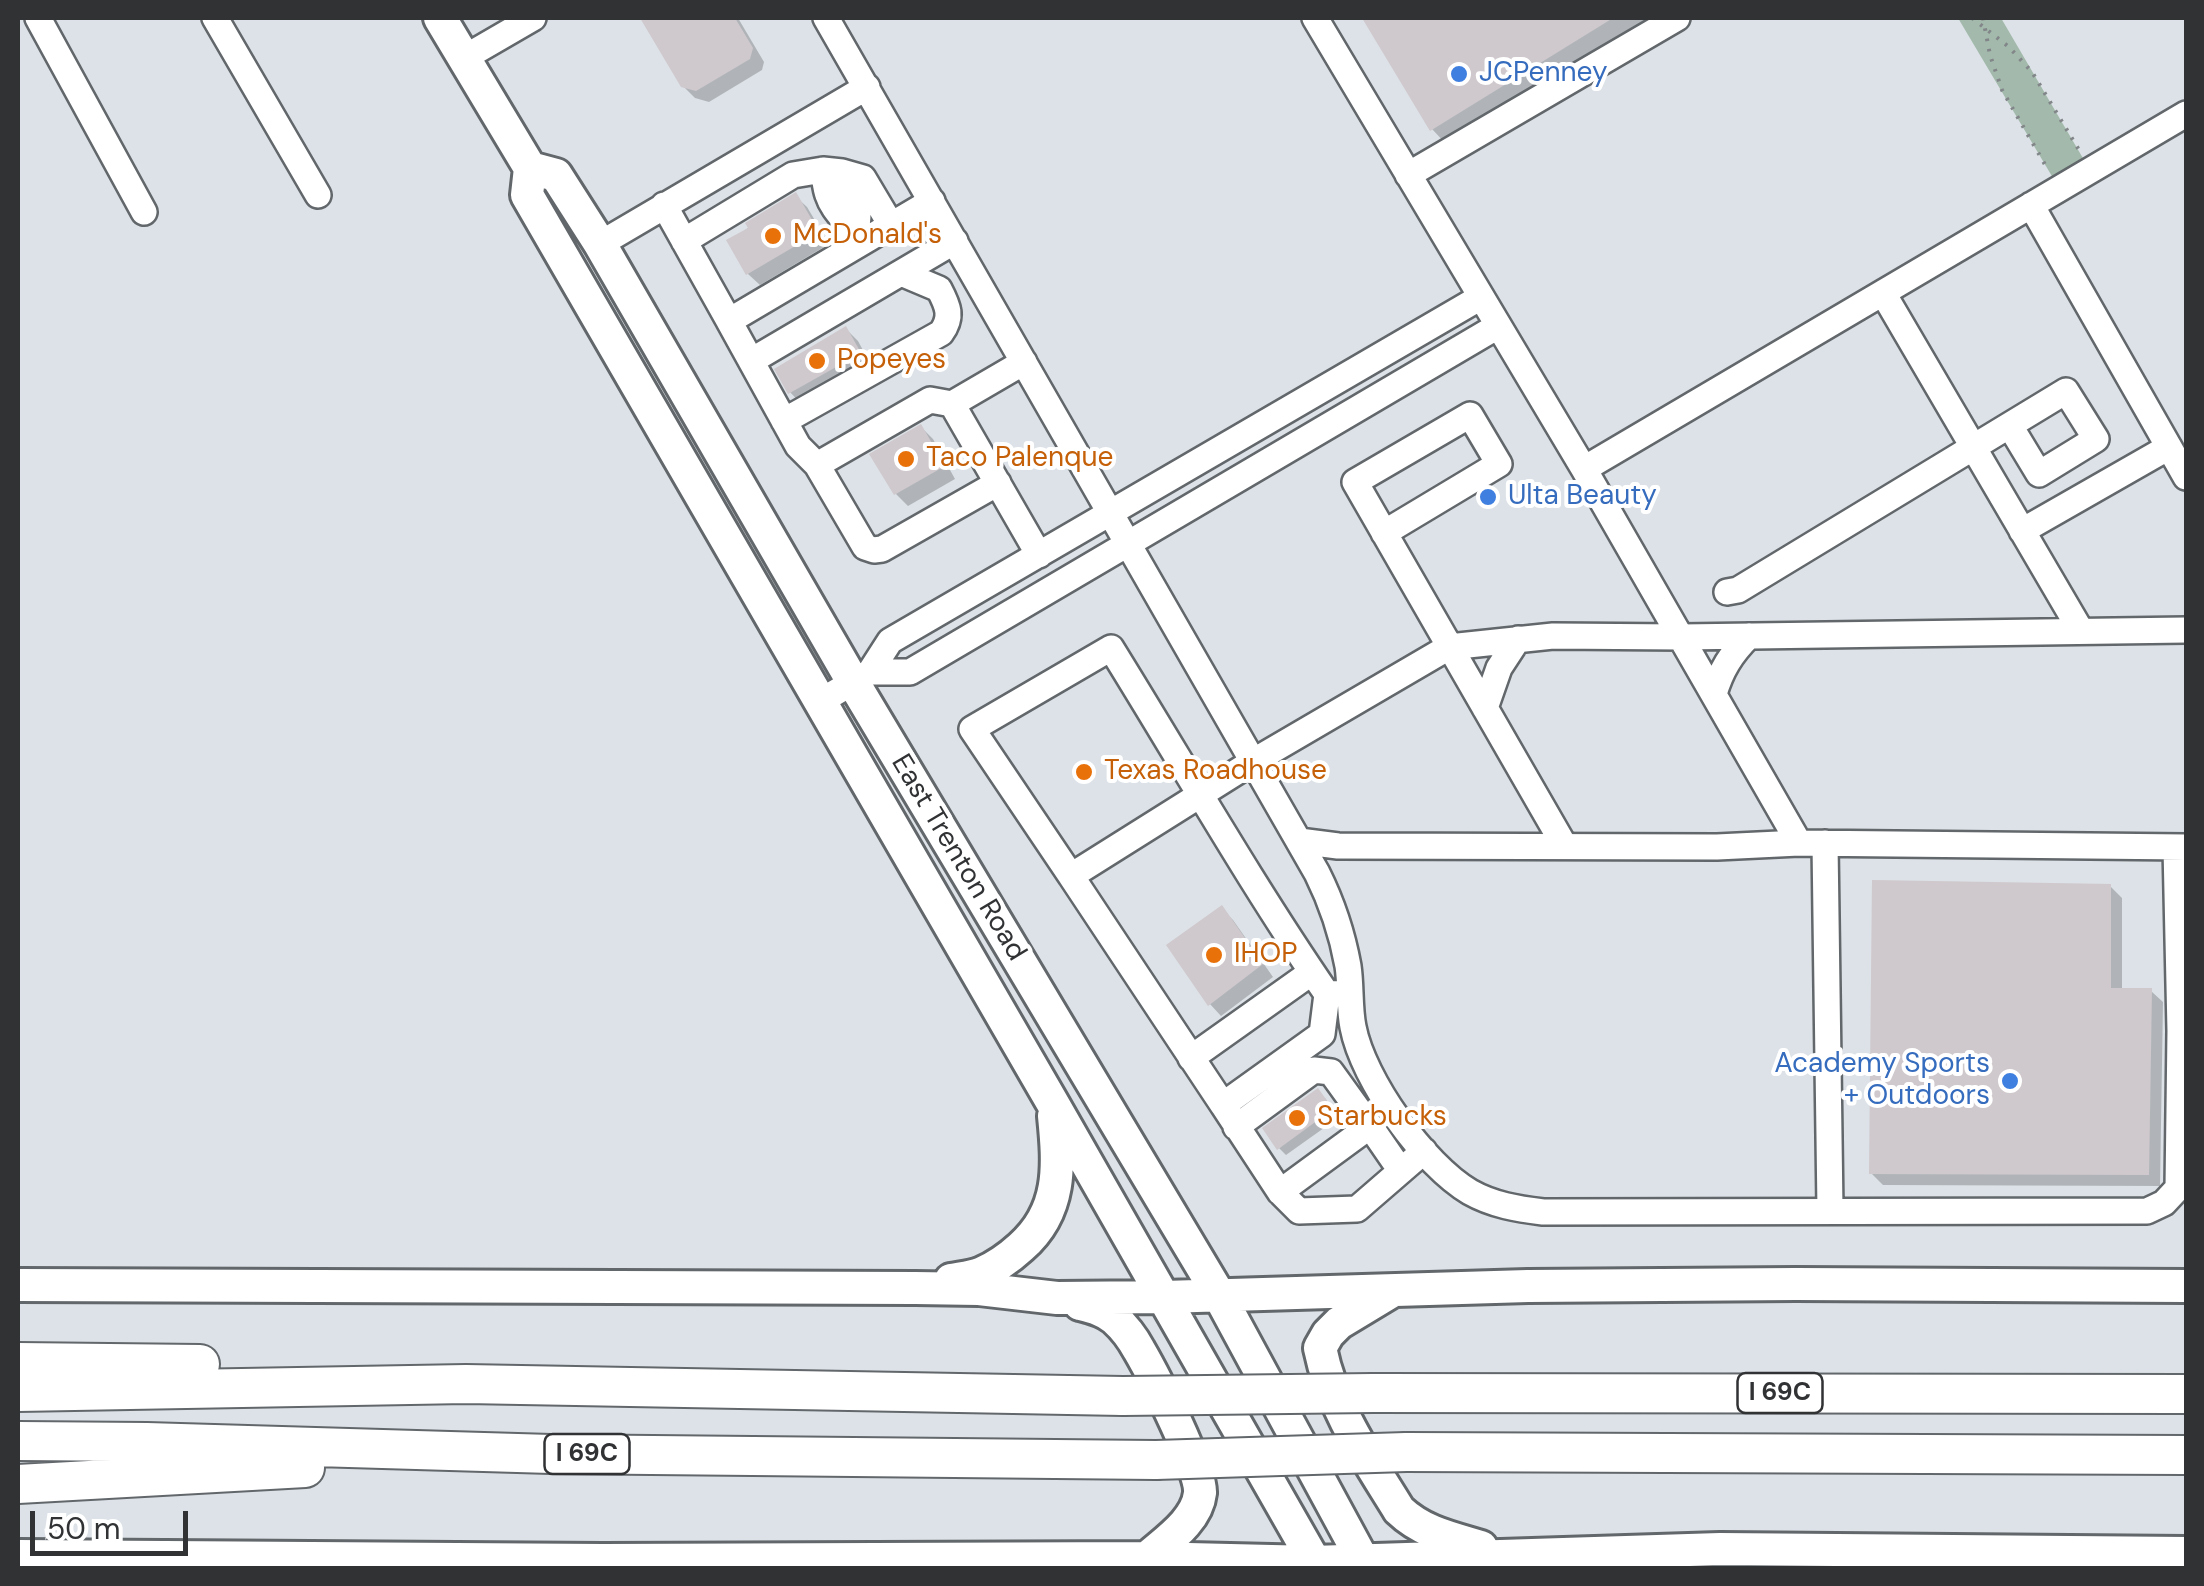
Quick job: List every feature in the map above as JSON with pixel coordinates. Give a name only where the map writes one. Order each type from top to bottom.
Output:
[{"type":"highway","points":[[18,1362],[368,1365],[466,1384]]},
{"type":"highway","name":"I 69C","points":[[18,1392],[466,1384],[1123,1396],[2186,1394]]},
{"type":"highway","name":"I 69C","points":[[18,1442],[551,1454],[1156,1460],[1406,1452],[2186,1455]]},
{"type":"highway","points":[[18,1484],[551,1454]]},
{"type":"highway","points":[[2128,1456],[2186,1468]]},
{"type":"main road","name":"East Trenton Road","points":[[440,18],[530,168],[527,195],[1316,1565]]},
{"type":"main road","name":"East Trenton Road","points":[[530,168],[556,175],[861,677],[1219,1295],[1364,1564]]},
{"type":"main road","points":[[915,1288],[982,1273],[1017,1252],[1039,1229],[1054,1198],[1058,1149],[1052,1102]]},
{"type":"main road","points":[[18,1286],[978,1288],[1057,1298],[1796,1284],[2186,1286]]},
{"type":"main road","points":[[1396,1289],[1339,1323],[1320,1348],[1324,1370],[1343,1417],[1399,1510],[1412,1522],[1440,1535],[1509,1555]]},
{"type":"main road","points":[[1057,1298],[1104,1312],[1125,1330],[1138,1347],[1195,1467],[1200,1495],[1196,1508],[1178,1531],[1147,1558]]},
{"type":"main road","points":[[18,1556],[369,1564],[1074,1564],[1147,1558],[1316,1565],[1720,1549],[2186,1553]]},
{"type":"main road","points":[[1468,1568],[1509,1555]]},
{"type":"street","points":[[38,18],[144,212]]},
{"type":"street","points":[[215,18],[318,194]]},
{"type":"street","points":[[464,58],[532,18]]},
{"type":"street","points":[[826,18],[1300,841],[1334,908],[1348,968],[1322,1034],[1229,1116]]},
{"type":"street","points":[[1315,18],[1584,469],[1798,843]]},
{"type":"street","points":[[1408,176],[1677,18]]},
{"type":"street","points":[[600,244],[867,87]]},
{"type":"street","points":[[1584,469],[2186,114]]},
{"type":"street","points":[[684,241],[794,174],[823,170],[863,178],[891,225]]},
{"type":"street","points":[[823,170],[828,196],[857,238]]},
{"type":"street","points":[[729,321],[857,238],[891,225],[932,201]]},
{"type":"street","points":[[664,205],[798,446],[817,465],[865,547],[882,549],[998,483]]},
{"type":"street","points":[[2031,206],[2186,477]]},
{"type":"street","points":[[751,360],[901,273],[961,251]]},
{"type":"street","points":[[940,289],[961,251]]},
{"type":"street","points":[[784,420],[941,333],[948,324],[949,308],[940,289],[901,273]]},
{"type":"street","points":[[1883,292],[2080,631]]},
{"type":"street","points":[[821,701],[861,677],[890,641],[1481,297]]},
{"type":"street","points":[[861,677],[910,672],[1498,326]]},
{"type":"street","points":[[817,465],[930,400],[952,404],[1024,362]]},
{"type":"street","points":[[952,404],[1039,555]]},
{"type":"street","points":[[1384,533],[1499,464],[1470,415],[1354,482],[1564,845]]},
{"type":"street","points":[[1727,592],[1750,583],[2010,426]]},
{"type":"street","points":[[2022,531],[2170,447]]},
{"type":"street","points":[[1070,876],[1254,761],[1449,647],[1554,636],[2186,630]]},
{"type":"street","points":[[1714,694],[1727,661],[1749,636]]},
{"type":"street","points":[[1485,708],[1499,668],[1518,638]]},
{"type":"street","points":[[1300,841],[1338,846],[1798,843],[2181,847],[2182,1177],[2164,1203],[2146,1210],[1543,1212],[1492,1202],[1469,1191],[1440,1169],[1389,1108],[1339,994],[1312,972],[1111,648],[972,729],[1280,1192],[1299,1211],[1357,1209],[1424,1152]]},
{"type":"street","points":[[1825,844],[1830,1210]]},
{"type":"street","points":[[1191,1058],[1312,972]]},
{"type":"street","points":[[1229,1116],[1314,1070],[1332,1072],[1402,1171]]},
{"type":"street","points":[[1280,1192],[1370,1126]]},
{"type":"path","points":[[1972,18],[2032,72],[2084,160]]},
{"type":"path","points":[[1983,18],[2002,90],[2053,178]]},
{"type":"green space","points":[[1958,18],[2001,18],[2084,160],[2053,178]]},
{"type":"building","points":[[640,18],[735,18],[753,48],[750,59],[696,91],[681,87]]},
{"type":"building","name":"JCPenney","points":[[1362,18],[1613,18],[1430,131]]},
{"type":"building","name":"McDonald's","points":[[796,192],[819,232],[746,275],[726,240],[748,228],[745,223]]},
{"type":"building","name":"Popeyes","points":[[846,326],[861,353],[788,394],[774,369]]},
{"type":"building","name":"Taco Palenque","points":[[921,424],[945,466],[894,495],[869,454]]},
{"type":"building","name":"Academy Sports + Outdoors","points":[[1872,880],[2111,884],[2111,988],[2152,988],[2149,1175],[1869,1174]]},
{"type":"building","name":"IHOP","points":[[1222,905],[1263,964],[1208,1006],[1166,945]]},
{"type":"building","name":"Starbucks","points":[[1318,1088],[1333,1109],[1277,1150],[1262,1128]]},
{"type":"place","name":"JCPenney","points":[[1459,74]]},
{"type":"place","name":"McDonald's","points":[[773,236]]},
{"type":"place","name":"Popeyes","points":[[817,361]]},
{"type":"place","name":"Taco Palenque","points":[[906,459]]},
{"type":"place","name":"Ulta Beauty","points":[[1488,497]]},
{"type":"place","name":"Texas Roadhouse","points":[[1084,772]]},
{"type":"place","name":"IHOP","points":[[1214,955]]},
{"type":"place","name":"Academy Sports + Outdoors","points":[[2010,1081]]},
{"type":"place","name":"Starbucks","points":[[1297,1118]]}]
